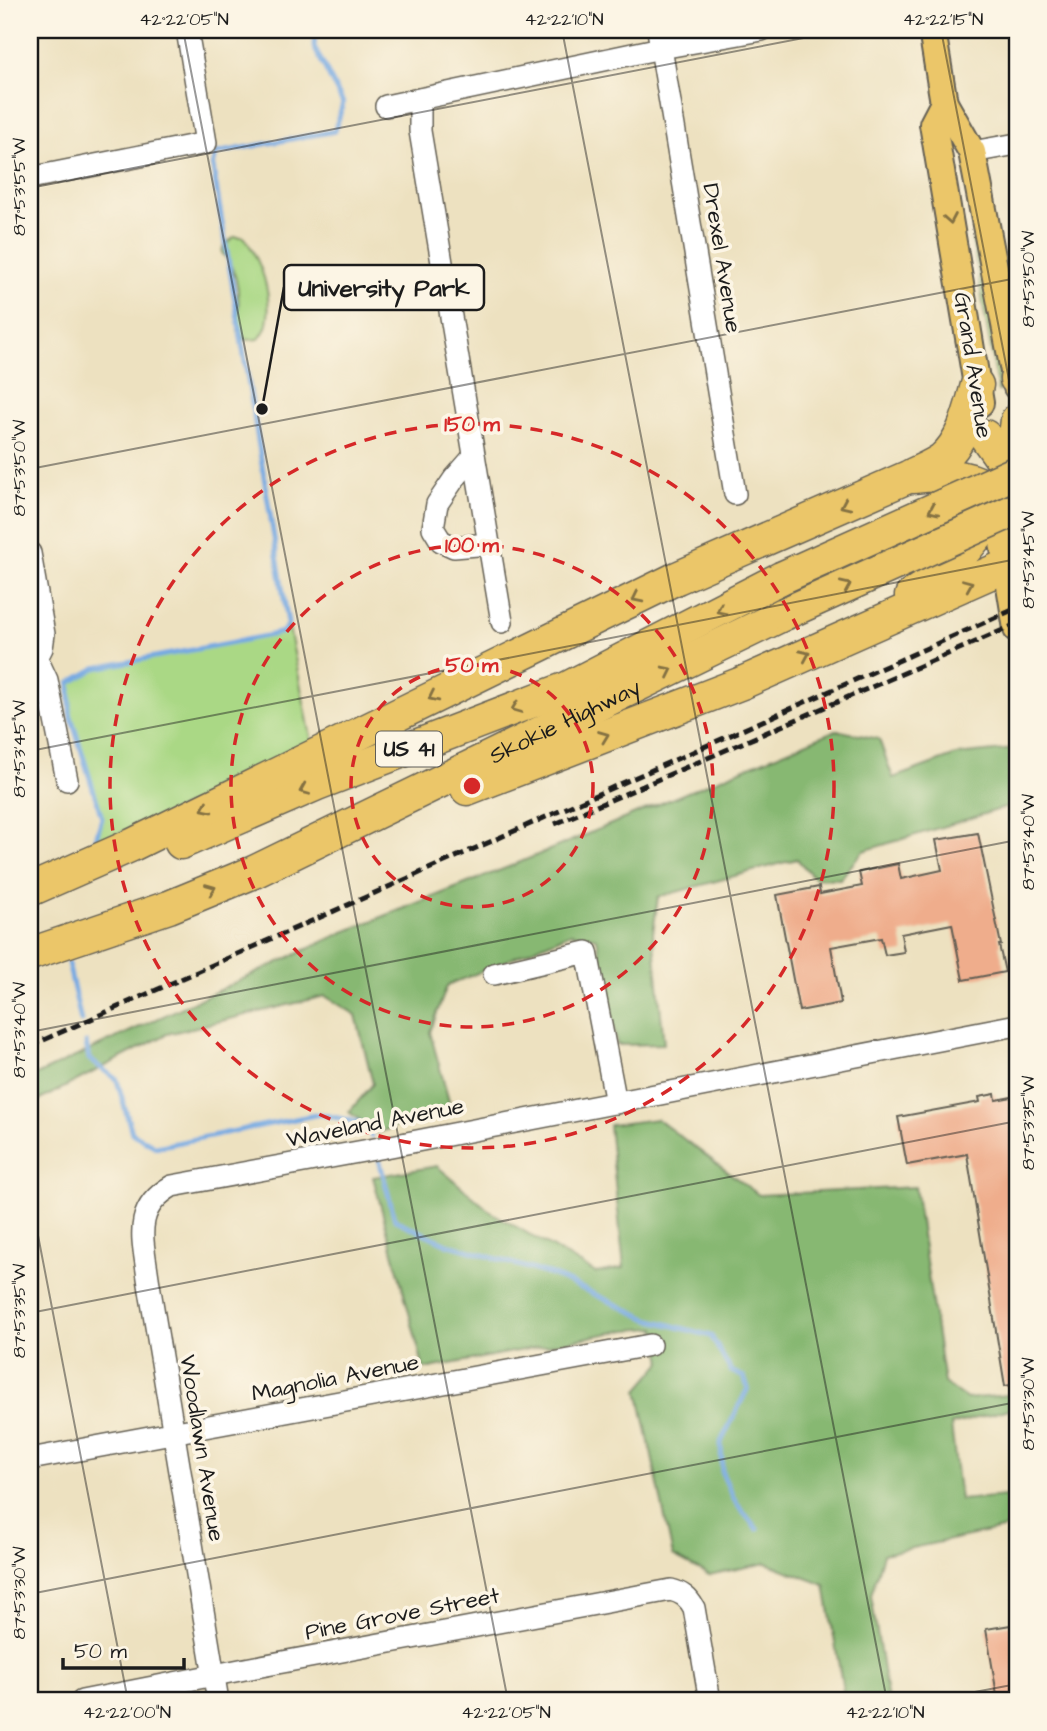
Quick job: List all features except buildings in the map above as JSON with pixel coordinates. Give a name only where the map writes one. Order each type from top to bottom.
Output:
[{"type":"highway","points":[[30,890],[132,845],[677,579],[908,477],[943,458],[958,438],[966,424],[977,385]]},
{"type":"highway","points":[[884,620],[920,587],[954,562],[1009,491],[1017,420]]},
{"type":"highway","points":[[985,436],[1000,457],[1009,491]]},
{"type":"highway","points":[[908,477],[960,476],[1009,491]]},
{"type":"highway","name":"Skokie Highway","points":[[30,902],[131,864],[317,785],[568,688],[781,578],[1009,491]]},
{"type":"highway","name":"Skokie Highway","points":[[30,954],[169,907],[254,872],[784,614],[1009,491]]},
{"type":"highway","points":[[254,872],[742,683],[1013,564]]},
{"type":"highway","points":[[30,968],[169,907]]},
{"type":"main road","name":"Grand Avenue","points":[[932,30],[944,103],[972,152],[1017,382]]},
{"type":"main road","name":"Grand Avenue","points":[[944,103],[933,124],[985,436]]},
{"type":"main road","points":[[1009,491],[1017,629]]},
{"type":"street","points":[[30,178],[206,143],[187,30]]},
{"type":"street","points":[[386,106],[660,39],[762,30]]},
{"type":"street","name":"Drexel Avenue","points":[[660,39],[735,494]]},
{"type":"street","points":[[420,99],[420,131],[502,622]]},
{"type":"street","points":[[972,152],[1017,144]]},
{"type":"street","points":[[474,456],[437,504],[433,528],[441,541],[454,547],[489,544]]},
{"type":"street","points":[[30,553],[44,635],[42,648],[33,663],[40,665],[47,680],[67,780]]},
{"type":"street","points":[[494,974],[587,952],[615,1103]]},
{"type":"street","name":"Waveland Avenue","points":[[150,1204],[172,1186],[1017,1025]]},
{"type":"street","name":"Woodlawn Avenue","points":[[150,1204],[144,1217],[143,1232],[148,1278],[218,1701]]},
{"type":"street","name":"Magnolia Avenue","points":[[30,1459],[650,1345]]},
{"type":"street","name":"Pine Grove Street","points":[[82,1701],[671,1590],[688,1598],[694,1608],[710,1701]]},
{"type":"green space","points":[[234,237],[244,237],[256,256],[267,290],[266,328],[259,339],[246,340],[238,331],[239,300],[236,280],[222,253],[223,247]]},
{"type":"green space","points":[[975,239],[992,314],[1000,391],[972,240]]},
{"type":"green space","points":[[288,623],[312,742],[159,819],[95,842],[102,818],[70,713],[70,683],[96,668],[266,636],[283,632]]},
{"type":"green space","points":[[836,730],[879,739],[893,778],[956,755],[1014,749],[1017,763],[1017,804],[863,851],[840,879],[814,878],[797,859],[658,897],[653,933],[664,1044],[617,1045],[597,938],[571,933],[447,986],[430,1032],[450,1105],[378,1133],[349,1112],[373,1084],[356,1015],[325,996],[167,1034],[30,1105],[30,1078],[344,932],[511,866]]},
{"type":"green space","points":[[657,1119],[759,1195],[915,1187],[944,1383],[967,1399],[1017,1394],[1017,1407],[951,1425],[960,1500],[1017,1495],[1017,1526],[883,1554],[871,1595],[888,1701],[845,1701],[825,1585],[766,1563],[709,1575],[673,1556],[638,1390],[662,1362],[656,1328],[626,1330],[424,1369],[373,1177],[437,1166],[491,1212],[596,1273],[624,1268],[609,1125]]},
{"type":"waterway","points":[[84,851],[95,842],[102,818],[70,713],[70,683],[96,668],[266,636],[283,632],[288,623],[213,167],[216,153],[335,131],[343,103],[314,47],[315,30]]},
{"type":"waterway","points":[[68,963],[81,1021]]},
{"type":"waterway","points":[[86,1043],[89,1059],[117,1080],[132,1133],[156,1147],[320,1114],[365,1124],[371,1136]]},
{"type":"waterway","points":[[378,1155],[395,1220],[447,1244],[555,1276],[648,1319],[711,1336],[731,1371],[744,1377],[748,1388],[721,1442],[722,1473],[736,1503],[757,1529]]},
{"type":"railway","points":[[30,1046],[1017,608]]},
{"type":"railway","points":[[555,824],[1017,624]]},
{"type":"place","name":"University Park","points":[[262,409]]}]
